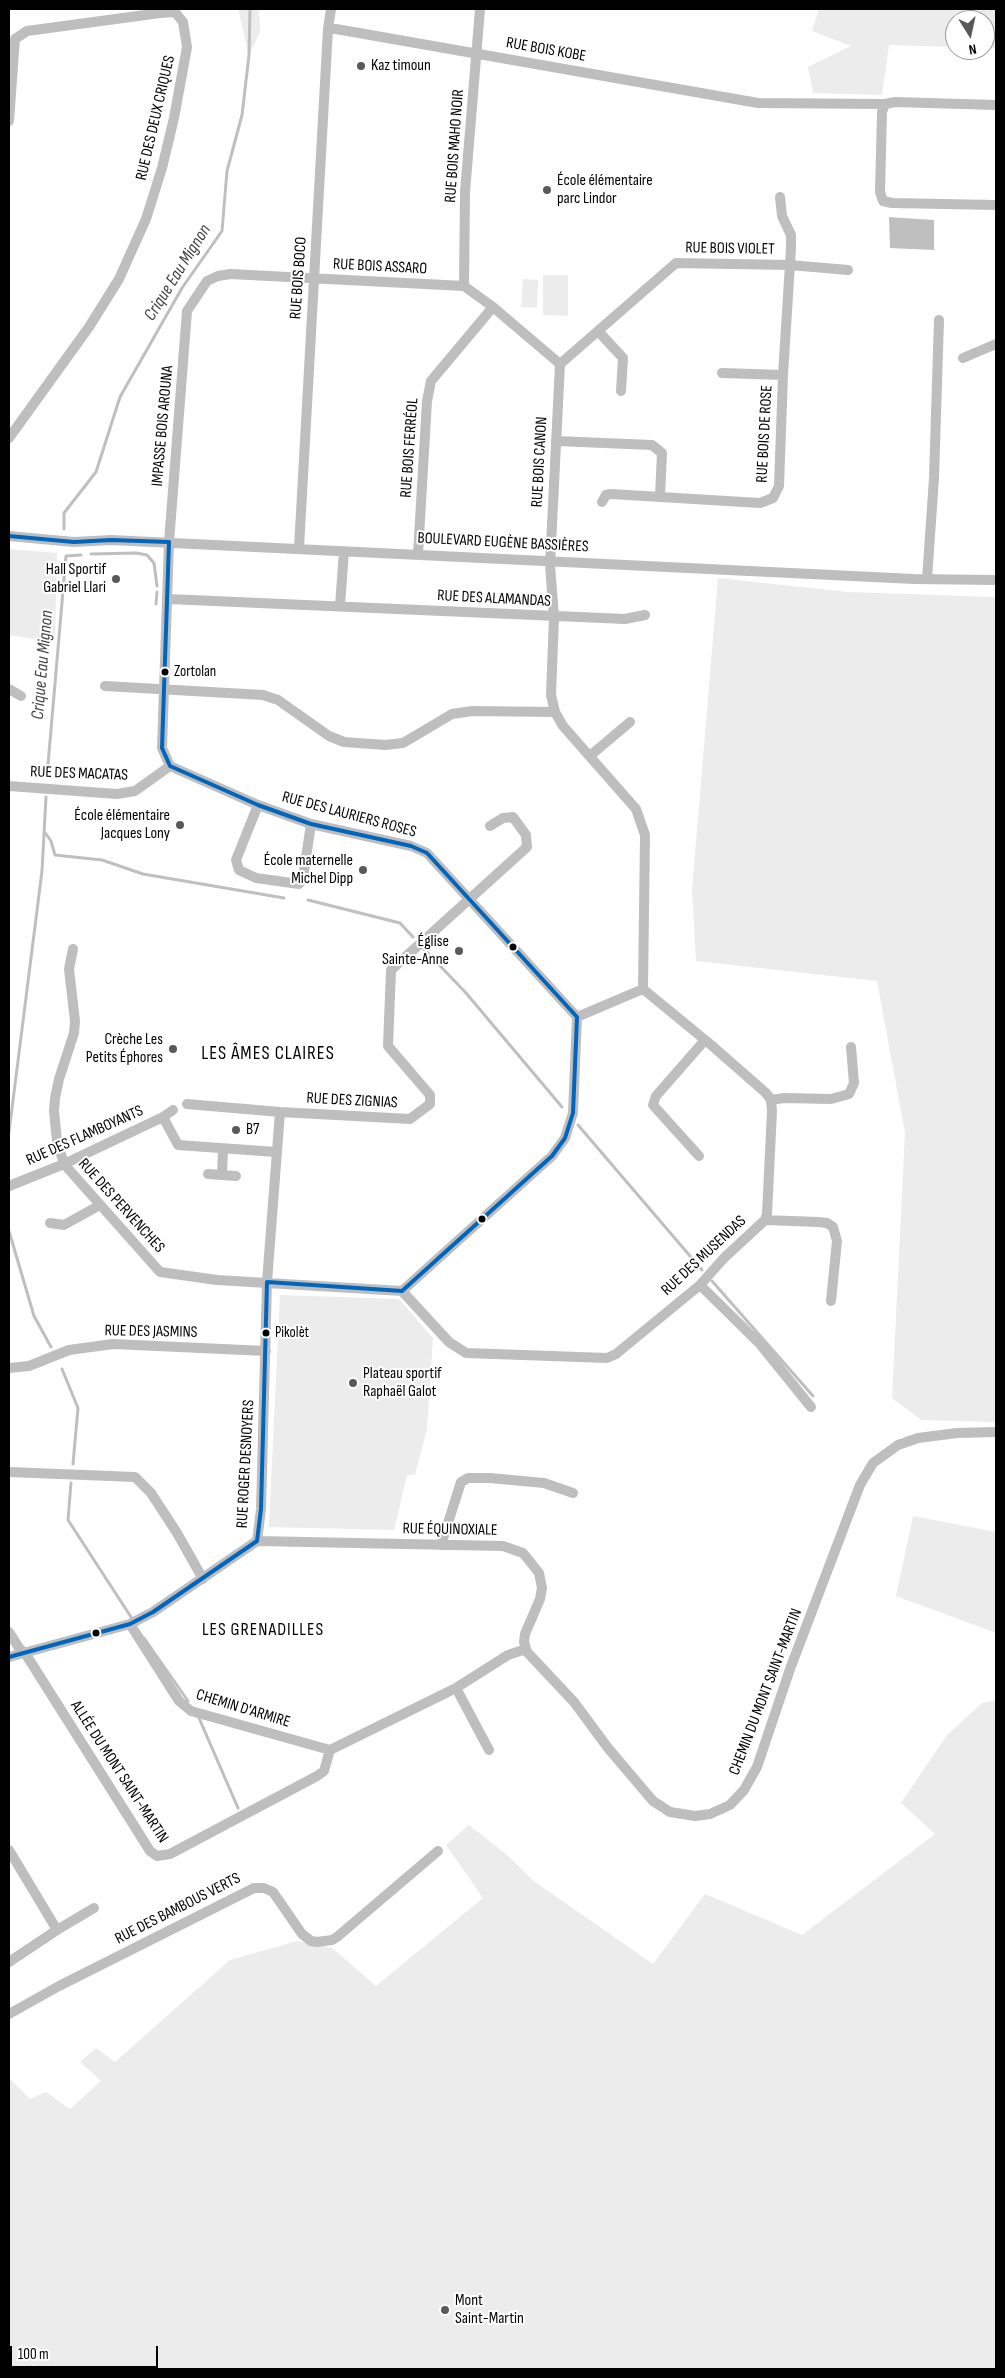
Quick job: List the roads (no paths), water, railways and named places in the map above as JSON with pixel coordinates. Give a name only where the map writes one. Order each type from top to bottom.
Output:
[{"type":"street","name":"RUE BOIS BOCO","points":[[300,548],[328,29],[331,9]]},
{"type":"street","name":"RUE BOIS MAHO NOIR","points":[[464,286],[465,192],[478,53],[480,9]]},
{"type":"street","name":"RUE DES DEUX CRIQUES","points":[[9,121],[15,38],[27,31],[174,12],[183,22],[187,47],[174,118],[162,168],[146,219],[119,279],[89,327],[14,421],[9,438]]},
{"type":"street","name":"RUE BOIS KOBE","points":[[328,29],[478,53],[758,103],[885,104],[896,102],[996,105]]},
{"type":"street","points":[[885,104],[882,112],[880,192],[883,201],[892,203],[996,205]]},
{"type":"street","name":"RUE BOIS DE ROSE","points":[[602,502],[606,496],[611,494],[760,502],[773,498],[779,486],[783,375],[790,265],[790,235],[782,216],[780,197]]},
{"type":"street","name":"RUE BOIS VIOLET","points":[[560,364],[676,263],[790,265],[848,270]]},
{"type":"street","name":"RUE BOIS ASSARO","points":[[188,311],[207,281],[218,276],[230,274],[464,286]]},
{"type":"street","points":[[464,286],[493,307],[560,364]]},
{"type":"street","name":"RUE BOIS FERRÉOL","points":[[418,554],[427,401],[431,381],[493,307]]},
{"type":"street","name":"IMPASSE BOIS AROUNA","points":[[169,542],[188,311]]},
{"type":"street","points":[[927,579],[934,478],[939,320]]},
{"type":"street","points":[[598,331],[623,358],[621,390]]},
{"type":"street","points":[[963,358],[996,344]]},
{"type":"street","name":"RUE BOIS CANON","points":[[555,712],[551,696],[554,617],[550,561],[560,364]]},
{"type":"street","points":[[722,373],[783,375]]},
{"type":"street","points":[[556,441],[652,445],[662,453],[660,496]]},
{"type":"street","name":"BOULEVARD EUGÈNE BASSIÈRES","points":[[9,536],[74,542],[111,540],[169,542],[927,579],[996,580]]},
{"type":"street","points":[[169,542],[162,748],[170,766]]},
{"type":"street","points":[[340,606],[344,551]]},
{"type":"street","name":"RUE DES ALAMANDAS","points":[[168,599],[554,617],[626,619],[645,615]]},
{"type":"street","points":[[105,686],[264,695],[278,700],[329,736],[344,742],[385,745],[403,743],[452,714],[472,711],[555,712],[563,726],[591,755],[636,809],[645,835],[643,989]]},
{"type":"street","points":[[9,689],[21,696]]},
{"type":"street","points":[[591,755],[630,722]]},
{"type":"street","name":"RUE DES MACATAS","points":[[9,786],[116,794],[135,791],[170,766]]},
{"type":"street","name":"RUE DES LAURIERS ROSES","points":[[170,766],[258,804],[311,824],[411,846],[427,854],[577,1018]]},
{"type":"street","points":[[258,804],[236,860],[239,870],[256,878],[300,884],[303,878],[311,824]]},
{"type":"street","points":[[470,899],[527,847],[526,835],[513,817],[503,818],[490,826]]},
{"type":"street","name":"RUE DES ZIGNIAS","points":[[280,1112],[410,1119],[430,1104],[430,1095],[388,1046],[390,974],[393,967],[470,899]]},
{"type":"street","name":"RUE DES PERVENCHES","points":[[73,950],[69,969],[75,1007],[74,1034],[59,1079],[54,1111],[57,1141],[64,1164],[160,1272],[217,1280],[402,1290]]},
{"type":"street","points":[[402,1290],[552,1156],[565,1138],[573,1113],[577,1018],[643,989]]},
{"type":"street","points":[[643,989],[705,1040],[766,1093],[771,1100],[784,1098],[831,1099],[849,1094],[854,1082],[851,1046]]},
{"type":"street","points":[[699,1156],[653,1105],[656,1096],[705,1040]]},
{"type":"street","name":"RUE DES MUSENDAS","points":[[402,1290],[449,1342],[466,1353],[607,1358],[616,1354],[658,1317],[700,1285],[724,1258],[765,1220],[768,1195],[771,1100]]},
{"type":"street","points":[[187,1104],[280,1112]]},
{"type":"street","name":"RUE DES FLAMBOYANTS","points":[[9,1186],[64,1164],[163,1117],[173,1110]]},
{"type":"street","name":"RUE ROGER DESNOYERS","points":[[9,1657],[130,1624],[153,1612],[257,1541],[261,1509],[267,1282],[280,1112]]},
{"type":"street","points":[[163,1117],[178,1145],[276,1152]]},
{"type":"street","points":[[222,1175],[223,1149]]},
{"type":"street","points":[[208,1174],[236,1176]]},
{"type":"street","points":[[50,1223],[64,1225],[100,1205]]},
{"type":"street","points":[[765,1220],[818,1222],[827,1223],[834,1227],[837,1240],[831,1301]]},
{"type":"street","points":[[700,1285],[760,1344],[811,1407]]},
{"type":"street","name":"RUE DES JASMINS","points":[[9,1368],[29,1366],[69,1350],[113,1344],[266,1351]]},
{"type":"street","name":"CHEMIN DU MONT SAINT-MARTIN","points":[[526,1649],[574,1702],[608,1748],[653,1801],[670,1812],[684,1816],[710,1814],[730,1805],[744,1790],[757,1767],[790,1669],[860,1485],[873,1463],[898,1445],[918,1438],[957,1433],[996,1432]]},
{"type":"street","points":[[9,1472],[135,1477],[151,1493],[177,1533],[203,1579]]},
{"type":"street","points":[[441,1545],[461,1482],[468,1478],[544,1483],[573,1493]]},
{"type":"street","name":"RUE ÉQUINOXIALE","points":[[257,1541],[513,1548],[523,1553],[536,1566],[542,1580],[541,1593],[525,1634],[526,1649]]},
{"type":"street","name":"CHEMIN D'ARMIRE","points":[[130,1624],[179,1702],[191,1712],[330,1750]]},
{"type":"street","points":[[9,1632],[25,1653]]},
{"type":"street","points":[[330,1750],[456,1688],[508,1655],[526,1649]]},
{"type":"street","name":"ALLÉE DU MONT SAINT-MARTIN","points":[[25,1653],[150,1850],[156,1856],[170,1854],[317,1776],[324,1771],[330,1750]]},
{"type":"street","points":[[456,1688],[490,1750]]},
{"type":"street","points":[[9,1850],[57,1930]]},
{"type":"street","name":"RUE DES BAMBOUS VERTS","points":[[9,2014],[59,1986],[254,1888],[264,1888],[273,1892],[302,1934],[311,1940],[317,1942],[332,1940],[338,1937],[438,1851]]},
{"type":"street","points":[[9,1962],[94,1908]]},
{"type":"waterway","name":"Crique Eau Mignon","points":[[64,529],[64,513],[96,472],[120,397],[182,288],[222,231],[227,171],[242,115],[249,55],[250,9]]},
{"type":"waterway","points":[[91,554],[136,553],[147,555],[154,563],[157,586]]},
{"type":"waterway","name":"Crique Eau Mignon","points":[[47,776],[66,556],[81,555]]},
{"type":"waterway","points":[[156,604],[157,592]]},
{"type":"waterway","name":"Crique Eau Mignon","points":[[9,1132],[42,871],[46,797]]},
{"type":"waterway","points":[[44,831],[51,841],[55,855],[102,860],[143,874],[284,898]]},
{"type":"waterway","points":[[308,900],[400,923],[413,937]]},
{"type":"waterway","points":[[422,947],[466,993],[562,1107]]},
{"type":"waterway","points":[[578,1125],[702,1270]]},
{"type":"waterway","name":"Crique Eau Mignon","points":[[9,1231],[34,1316],[51,1347]]},
{"type":"waterway","points":[[712,1281],[813,1396]]},
{"type":"waterway","name":"Crique Eau Mignon","points":[[62,1369],[78,1408],[73,1464]]},
{"type":"waterway","name":"Crique Eau Mignon","points":[[71,1483],[68,1520],[131,1617]]},
{"type":"waterway","name":"Crique Eau Mignon","points":[[144,1638],[188,1701]]},
{"type":"waterway","name":"Crique Eau Mignon","points":[[199,1718],[238,1808]]},
{"type":"place","name":"Kaz timoun","points":[[361,66]]},
{"type":"place","name":"École élémentaire parc Lindor","points":[[547,190]]},
{"type":"place","name":"Hall Sportif Gabriel Llari","points":[[116,579]]},
{"type":"place","name":"Zortolan","points":[[165,672]]},
{"type":"place","name":"École élémentaire Jacques Lony","points":[[180,825]]},
{"type":"place","name":"École maternelle Michel Dipp","points":[[363,870]]},
{"type":"place","name":"Église Sainte-Anne","points":[[459,951]]},
{"type":"place","name":"Crèche Les Petits Éphores","points":[[173,1049]]},
{"type":"place","name":"B7","points":[[236,1130]]},
{"type":"place","name":"Pikolèt","points":[[266,1333]]},
{"type":"place","name":"Plateau sportif Raphaël Galot","points":[[353,1383]]},
{"type":"place","name":"Mont Saint-Martin","points":[[445,2310]]},
{"type":"district","name":"LES ÂMES CLAIRES","points":[[268,1054]]},
{"type":"district","name":"LES GRENADILLES","points":[[263,1630]]}]
